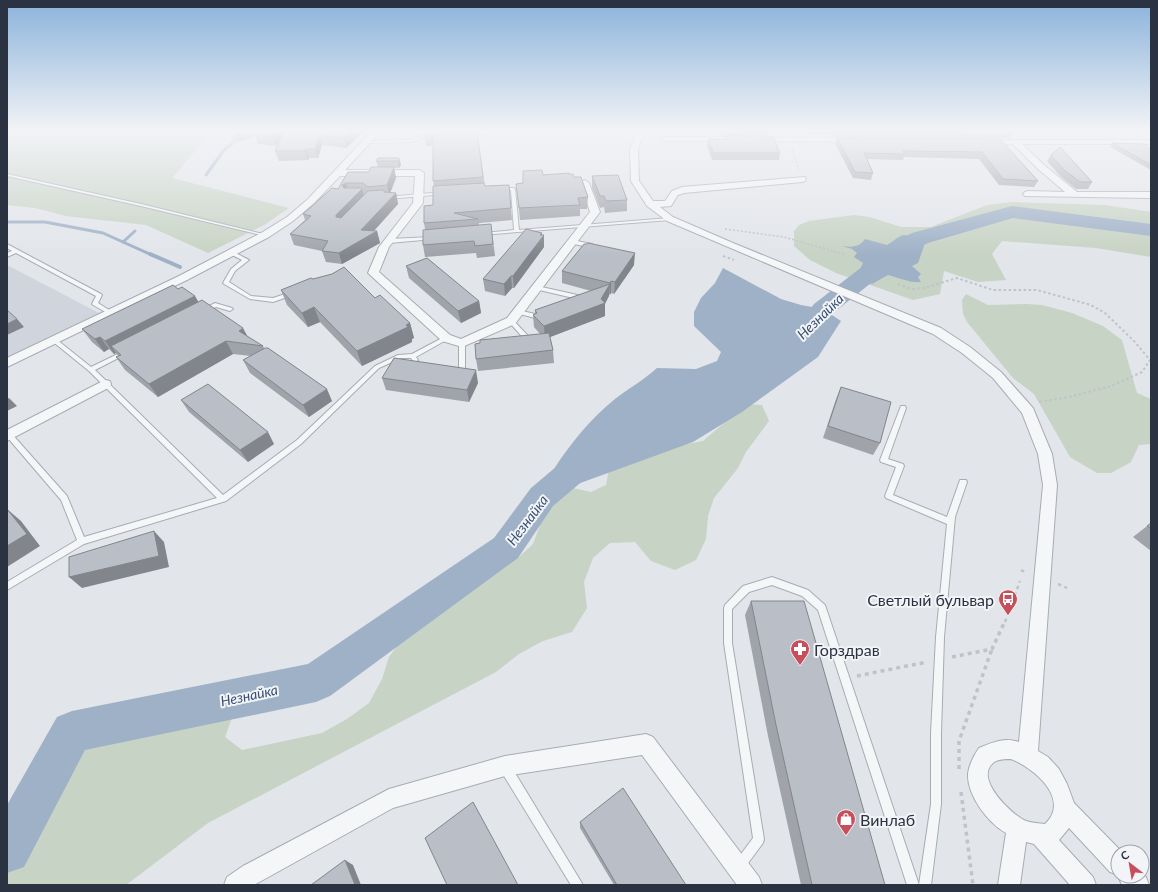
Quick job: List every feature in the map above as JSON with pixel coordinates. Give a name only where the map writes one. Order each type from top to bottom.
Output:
[{"type":"street","points":[[7,363],[232,254],[265,235],[290,219],[337,173]]},
{"type":"street","points":[[389,173],[420,173],[418,203],[384,247],[373,273],[446,338],[462,343],[480,339],[511,321],[537,288],[595,212],[585,183]]},
{"type":"street","points":[[635,173],[635,182],[650,204],[670,219],[937,331],[966,350],[997,375],[1028,411],[1045,454],[1050,485],[1028,755]]},
{"type":"street","points":[[1048,173],[1074,194]]},
{"type":"street","points":[[650,204],[668,204],[675,193],[682,190],[802,179]]},
{"type":"street","points":[[1028,194],[1151,195]]},
{"type":"street","points":[[8,435],[105,384]]},
{"type":"street","points":[[246,881],[389,799],[505,766],[646,744],[751,885]]},
{"type":"street","points":[[1012,749],[1028,755],[1045,768],[1057,784],[1063,798],[1064,808],[1063,816],[1056,828],[1048,834],[1031,834],[1016,828],[998,814],[984,795],[979,780],[980,765],[986,754],[999,750],[1012,749]]},
{"type":"street","points":[[1064,808],[1110,856]]},
{"type":"street","points":[[1009,885],[1016,828]]},
{"type":"street","points":[[1040,834],[1085,885]]},
{"type":"lane","points":[[7,175],[265,235]]},
{"type":"lane","points":[[495,190],[513,189],[517,231]]},
{"type":"lane","points":[[383,198],[449,193]]},
{"type":"lane","points":[[480,234],[670,219]]},
{"type":"lane","points":[[389,241],[442,237]]},
{"type":"lane","points":[[572,242],[602,248]]},
{"type":"lane","points":[[7,246],[99,295],[95,304],[111,313]]},
{"type":"lane","points":[[7,255],[16,251]]},
{"type":"lane","points":[[232,254],[246,260],[233,270],[226,283],[250,297],[273,300],[295,292]]},
{"type":"lane","points":[[537,288],[582,298],[569,304]]},
{"type":"lane","points":[[194,316],[215,305],[230,309]]},
{"type":"lane","points":[[518,312],[535,316],[548,311]]},
{"type":"lane","points":[[511,321],[529,340],[522,341]]},
{"type":"lane","points":[[7,586],[82,541],[223,499],[299,442],[377,367],[400,356],[413,356],[446,338]]},
{"type":"lane","points":[[54,340],[91,370],[223,499]]},
{"type":"lane","points":[[454,373],[462,374],[462,343]]},
{"type":"lane","points":[[91,370],[132,348]]},
{"type":"lane","points":[[413,356],[418,366]]},
{"type":"lane","points":[[903,408],[884,460],[900,466],[889,496],[951,522]]},
{"type":"lane","points":[[8,435],[64,498],[82,541]]},
{"type":"lane","points":[[925,885],[936,804],[936,733],[940,637],[951,517],[963,482]]},
{"type":"lane","points":[[738,868],[759,839],[728,643],[728,608],[746,590],[772,581],[805,593],[822,608],[913,885]]},
{"type":"lane","points":[[505,766],[577,885]]},
{"type":"path","points":[[800,173],[802,179]]},
{"type":"path","points":[[718,228],[784,237],[844,254]]},
{"type":"path","points":[[898,284],[911,289],[924,288],[957,278],[993,290],[1037,290],[1091,305],[1105,314],[1134,341],[1150,360],[1142,372],[1110,386],[1069,397],[1035,403],[1028,411]]},
{"type":"shaded area","points":[[7,265],[99,313],[7,357]]},
{"type":"green space","points":[[7,173],[177,173],[172,178],[289,208],[264,225],[208,253],[146,225],[66,216],[35,208],[7,205]]},
{"type":"green space","points":[[1012,202],[1105,205],[1151,212],[1151,257],[1096,248],[1002,241],[992,254],[1006,280],[978,282],[944,271],[940,294],[913,300],[836,273],[810,260],[794,246],[794,231],[799,225],[809,221],[854,215],[870,217],[901,227],[931,227],[987,205]]},
{"type":"green space","points":[[966,294],[988,305],[1042,305],[1072,313],[1103,326],[1122,340],[1137,393],[1151,399],[1151,444],[1139,445],[1131,462],[1111,473],[1097,473],[1070,457],[1034,394],[1013,378],[967,322],[963,314],[962,300]]},
{"type":"green space","points":[[746,404],[762,405],[769,421],[746,452],[738,468],[714,498],[708,516],[706,539],[696,560],[675,570],[651,561],[635,542],[610,543],[593,558],[584,582],[587,608],[572,632],[543,641],[519,654],[496,672],[208,823],[126,885],[7,885],[7,842],[26,814],[72,761],[97,740],[181,717],[208,712],[234,712],[225,737],[242,750],[322,733],[347,719],[369,703],[382,679],[389,657],[403,638],[442,600],[502,568],[519,557],[533,544],[546,509],[557,495],[573,488],[591,492],[606,485],[611,459],[703,441]]},
{"type":"water","points":[[904,235],[920,238],[924,246],[918,263],[912,266],[921,274],[918,277],[921,282],[909,281],[888,275],[872,284],[859,279],[859,272],[863,263],[854,257],[857,253],[852,249],[842,246],[852,247],[860,244],[865,239],[887,245]]},
{"type":"water","points":[[723,268],[781,299],[801,305],[823,309],[841,321],[818,357],[742,412],[693,442],[542,497],[554,469],[567,450],[589,423],[615,399],[657,368],[696,369],[717,361],[721,352],[694,326],[694,312],[701,298],[715,283]]},
{"type":"building","points":[[348,173],[392,173],[387,185],[368,187],[363,183],[346,183],[342,185],[344,188],[362,189],[336,215],[336,217],[341,218],[368,191],[384,190],[384,192],[396,193],[361,230],[377,231],[339,253],[322,251],[328,241],[290,234],[311,216],[303,214],[332,188],[338,189]]},
{"type":"building","points":[[433,173],[482,173],[483,177],[433,181]]},
{"type":"building","points":[[523,173],[543,173],[543,175],[569,173],[573,174],[574,177],[581,177],[588,197],[578,198],[580,205],[519,208],[516,184],[523,183]]},
{"type":"building","points":[[998,173],[1030,173],[1038,181],[1003,179]]},
{"type":"building","points":[[1068,173],[1083,173],[1092,182],[1080,182]]},
{"type":"building","points":[[618,175],[627,200],[606,201],[604,196],[600,196],[592,176]]},
{"type":"building","points":[[484,183],[485,186],[509,185],[511,208],[454,213],[478,219],[424,223],[424,206],[433,205],[433,186]]},
{"type":"building","points":[[491,224],[493,244],[475,246],[474,241],[423,245],[423,230]]},
{"type":"building","points":[[526,229],[542,233],[540,235],[544,235],[513,276],[511,276],[504,284],[483,279]]},
{"type":"building","points":[[588,243],[635,253],[615,282],[611,281],[610,283],[562,271],[584,244]]},
{"type":"building","points":[[427,258],[479,301],[458,311],[406,266]]},
{"type":"building","points":[[344,267],[375,298],[380,295],[410,323],[406,325],[408,327],[357,351],[314,307],[302,313],[281,290],[311,278],[313,279],[332,274]]},
{"type":"building","points":[[610,284],[601,299],[605,303],[544,326],[533,315],[537,313],[535,310]]},
{"type":"building","points":[[173,285],[178,289],[182,287],[195,296],[105,341],[100,337],[95,339],[82,329]]},
{"type":"building","points":[[202,300],[243,328],[239,331],[263,346],[226,341],[149,384],[116,357],[121,355],[111,346]]},
{"type":"building","points":[[7,310],[17,319],[7,324]]},
{"type":"building","points":[[549,333],[553,350],[476,359],[475,344],[480,343],[480,340]]},
{"type":"building","points":[[265,348],[268,348],[327,389],[303,405],[243,360]]},
{"type":"building","points":[[394,358],[476,370],[467,390],[382,378]]},
{"type":"building","points":[[208,384],[268,432],[240,450],[181,400]]},
{"type":"building","points":[[841,387],[891,402],[880,443],[828,426]]},
{"type":"building","points":[[7,509],[27,534],[7,546]]},
{"type":"building","points":[[154,531],[159,556],[69,577],[69,557]]},
{"type":"building","points":[[751,601],[804,601],[885,885],[812,885],[776,725]]},
{"type":"building","points":[[623,788],[686,885],[617,885],[580,822]]},
{"type":"building","points":[[473,802],[518,885],[447,885],[425,838]]},
{"type":"building","points":[[345,860],[355,885],[311,885]]},
{"type":"waterway","name":"Незнайка","points":[[796,339],[802,336],[823,309],[902,247],[920,238],[1012,212],[1151,230]]},
{"type":"waterway","points":[[7,222],[45,222],[103,233],[123,242]]},
{"type":"waterway","points":[[123,242],[135,231]]},
{"type":"waterway","points":[[123,242],[152,255]]},
{"type":"waterway","points":[[150,254],[180,267]]},
{"type":"waterway","name":"Незнайка","points":[[7,850],[72,732],[316,682],[506,548],[542,497],[574,470]]},
{"type":"place","name":"Светлый бульвар","points":[[1008,616]]},
{"type":"place","name":"Горздрав","points":[[800,666]]},
{"type":"place","name":"Винлаб","points":[[846,836]]}]
